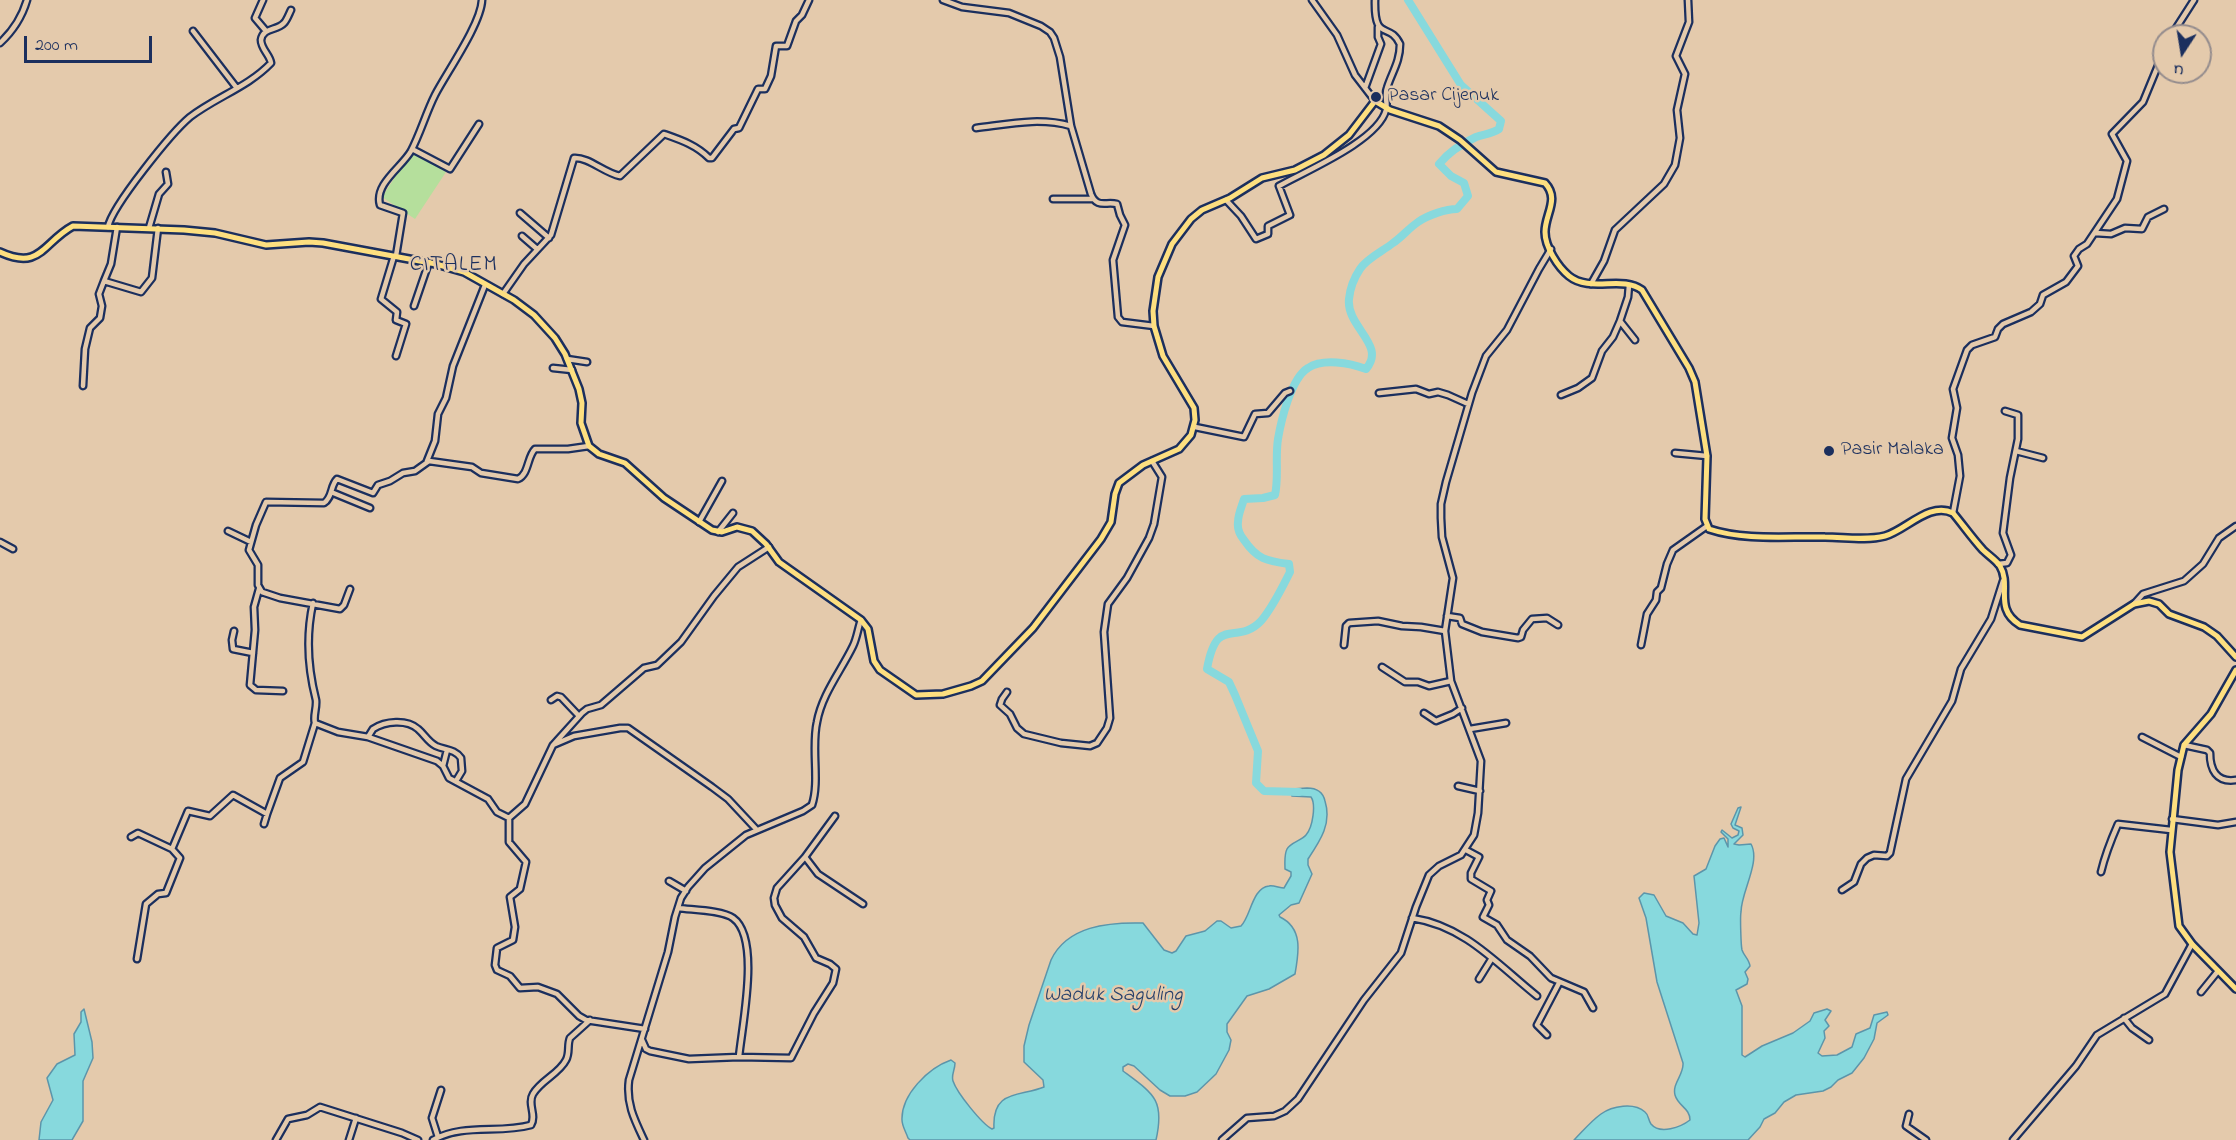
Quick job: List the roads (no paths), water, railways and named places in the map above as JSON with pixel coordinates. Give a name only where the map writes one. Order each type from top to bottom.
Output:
[{"type":"main road","points":[[0,252],[13,258],[29,259],[47,249],[73,226],[158,228],[215,233],[257,244],[323,243],[429,262],[464,272],[534,315],[551,333],[572,370],[582,402],[581,423],[589,446],[599,454],[625,463],[654,491],[699,522],[718,532],[737,527],[749,529],[769,548],[778,561],[861,620],[868,629],[873,658],[880,670],[916,695],[943,694],[980,683],[1033,628],[1101,539],[1111,522],[1119,483],[1152,461],[1184,446],[1190,439],[1195,427],[1194,408],[1167,364],[1154,326],[1153,311],[1158,277],[1172,244],[1196,214],[1226,200],[1262,178],[1286,174],[1324,155],[1354,130],[1375,101],[1387,109],[1430,122],[1460,140],[1496,172],[1540,181],[1548,186],[1552,194],[1552,202],[1545,231],[1561,269],[1570,277],[1578,282],[1629,285],[1642,290],[1689,368],[1699,397],[1707,456],[1707,526],[1713,530],[1744,535],[1876,538],[1898,531],[1941,510],[1953,513],[1998,564],[2004,579],[2004,605],[2013,621],[2025,628],[2082,637],[2134,604],[2149,601],[2159,604],[2169,614],[2204,627],[2217,636],[2236,657]]},
{"type":"main road","points":[[2236,670],[2211,714],[2184,745],[2172,819],[2170,852],[2177,918],[2183,933],[2236,988]]},
{"type":"street","points":[[0,43],[20,18],[27,0]]},
{"type":"street","points":[[263,0],[255,18],[266,31]]},
{"type":"street","points":[[396,356],[406,324],[396,320],[397,312],[381,298],[395,256],[403,213],[380,205],[378,200],[384,184],[412,149],[435,95],[473,28],[482,0]]},
{"type":"street","points":[[503,294],[524,264],[549,238],[575,158],[583,159],[620,177],[664,134],[696,147],[709,158],[713,157],[734,129],[739,128],[758,89],[765,89],[771,76],[776,46],[786,46],[796,21],[802,15],[809,0]]},
{"type":"street","points":[[943,0],[962,7],[1009,13],[1041,26],[1054,38],[1060,57],[1071,126],[1093,199],[1099,204],[1118,204],[1125,225],[1113,260],[1118,319],[1122,322],[1154,326]]},
{"type":"street","points":[[1312,0],[1337,35],[1355,75],[1375,101]]},
{"type":"street","points":[[1365,88],[1381,44],[1377,37],[1375,0]]},
{"type":"street","points":[[1591,284],[1605,261],[1615,230],[1664,184],[1675,165],[1680,138],[1677,110],[1685,78],[1685,72],[1676,56],[1689,22],[1688,0]]},
{"type":"street","points":[[2179,24],[2194,0]]},
{"type":"street","points":[[108,227],[110,216],[181,126],[190,117],[254,78],[271,63],[261,43],[266,31],[284,23],[291,10]]},
{"type":"street","points":[[1226,200],[1241,216],[1256,239],[1268,234],[1268,226],[1290,215],[1279,186],[1314,170],[1362,138],[1378,124],[1387,109],[1386,90],[1397,68],[1400,44],[1394,36],[1378,27]]},
{"type":"street","points":[[193,31],[236,87]]},
{"type":"street","points":[[1953,513],[1960,476],[1958,455],[1952,438],[1957,404],[1953,389],[1965,353],[1972,345],[1995,337],[2000,327],[2009,320],[2031,312],[2040,304],[2043,295],[2069,279],[2078,266],[2075,255],[2087,244],[2117,200],[2127,161],[2112,134],[2143,102],[2152,80]]},
{"type":"street","points":[[976,128],[1034,120],[1071,126]]},
{"type":"street","points":[[412,149],[446,169],[450,169],[479,124]]},
{"type":"street","points":[[149,228],[161,190],[168,184],[166,172]]},
{"type":"street","points":[[1053,199],[1093,199]]},
{"type":"street","points":[[2095,233],[2116,233],[2124,228],[2142,229],[2148,217],[2164,209]]},
{"type":"street","points":[[520,213],[549,238]]},
{"type":"street","points":[[83,387],[83,356],[90,328],[100,318],[102,306],[100,291],[111,264],[117,227]]},
{"type":"street","points":[[105,281],[142,291],[152,278],[158,228]]},
{"type":"street","points":[[522,236],[537,249]]},
{"type":"street","points":[[1222,1140],[1247,1118],[1274,1116],[1285,1111],[1298,1100],[1364,1000],[1401,953],[1412,918],[1431,873],[1439,866],[1455,860],[1466,850],[1474,835],[1481,761],[1451,681],[1445,631],[1453,578],[1442,537],[1441,504],[1451,459],[1486,356],[1508,330],[1551,249]]},
{"type":"street","points":[[414,306],[429,262]]},
{"type":"street","points":[[283,692],[256,690],[251,687],[254,607],[260,589],[258,566],[249,552],[266,502],[324,503],[328,500],[334,481],[339,479],[373,493],[380,484],[403,473],[415,471],[427,461],[435,441],[438,414],[446,398],[453,366],[484,285]]},
{"type":"street","points":[[1561,394],[1578,388],[1592,378],[1602,351],[1613,338],[1620,321],[1628,297],[1629,285]]},
{"type":"street","points":[[1620,321],[1635,340]]},
{"type":"street","points":[[567,359],[586,362]]},
{"type":"street","points":[[553,368],[572,370]]},
{"type":"street","points":[[1379,393],[1416,389],[1429,394],[1438,392],[1468,404]]},
{"type":"street","points":[[1195,427],[1244,437],[1255,414],[1268,413],[1285,393],[1290,391]]},
{"type":"street","points":[[1998,564],[2007,563],[2011,555],[2003,533],[2016,451],[2018,415],[2005,411]]},
{"type":"street","points":[[427,461],[472,467],[481,473],[518,479],[524,475],[531,452],[535,448],[568,449],[589,446]]},
{"type":"street","points":[[2016,451],[2043,458]]},
{"type":"street","points":[[1675,453],[1707,456]]},
{"type":"street","points":[[1007,692],[1000,705],[1010,714],[1017,728],[1024,734],[1061,743],[1090,746],[1097,743],[1107,728],[1110,718],[1110,698],[1104,641],[1106,618],[1110,600],[1127,578],[1141,554],[1154,524],[1162,477],[1152,461]]},
{"type":"street","points":[[699,522],[722,481]]},
{"type":"street","points":[[331,492],[370,508]]},
{"type":"street","points":[[718,532],[733,513]]},
{"type":"street","points":[[1641,645],[1647,615],[1661,588],[1673,550],[1707,526]]},
{"type":"street","points":[[2134,604],[2139,597],[2148,592],[2184,581],[2203,564],[2218,538],[2236,526]]},
{"type":"street","points":[[228,531],[251,542]]},
{"type":"street","points":[[0,542],[13,549]]},
{"type":"street","points":[[645,1029],[579,1016],[557,994],[538,987],[520,988],[510,976],[496,970],[497,948],[513,940],[515,927],[510,897],[520,889],[526,860],[509,842],[509,818],[525,804],[554,746],[579,716],[587,709],[601,705],[645,668],[657,665],[681,642],[738,567],[769,548]]},
{"type":"street","points":[[1842,890],[1854,882],[1861,864],[1867,858],[1874,855],[1887,856],[1890,853],[1906,779],[1952,701],[1961,669],[1991,619],[2004,579]]},
{"type":"street","points":[[260,589],[269,596],[342,609],[350,589]]},
{"type":"street","points":[[264,824],[280,778],[303,762],[315,723],[316,703],[311,685],[308,637],[313,603]]},
{"type":"street","points":[[1447,616],[1460,618],[1462,624],[1482,632],[1518,638],[1521,637],[1523,630],[1532,619],[1547,618],[1558,625]]},
{"type":"street","points":[[644,1140],[633,1119],[627,1093],[632,1069],[668,952],[678,908],[686,891],[705,868],[735,843],[756,829],[803,811],[813,802],[817,722],[839,668],[852,648],[861,620]]},
{"type":"street","points":[[1344,645],[1346,626],[1352,623],[1378,621],[1445,631]]},
{"type":"street","points":[[234,631],[232,650],[253,653]]},
{"type":"street","points":[[1382,667],[1405,682],[1418,682],[1429,686],[1451,681]]},
{"type":"street","points":[[551,700],[557,696],[561,697],[579,716]]},
{"type":"street","points":[[1424,713],[1436,721],[1462,708]]},
{"type":"street","points":[[368,737],[377,726],[394,722],[416,727],[436,746],[454,752],[461,758],[462,771],[456,781]]},
{"type":"street","points":[[315,723],[338,732],[368,737],[437,761],[443,766],[448,777],[488,799],[497,812],[509,818]]},
{"type":"street","points":[[1470,729],[1506,723]]},
{"type":"street","points":[[554,746],[574,736],[620,728],[633,730],[728,799],[756,829]]},
{"type":"street","points":[[2142,737],[2181,757]]},
{"type":"street","points":[[2184,745],[2208,751],[2214,772],[2224,779],[2236,780]]},
{"type":"street","points":[[443,766],[447,750]]},
{"type":"street","points":[[1458,786],[1479,791]]},
{"type":"street","points":[[172,849],[188,811],[210,816],[233,795],[267,813]]},
{"type":"street","points":[[642,1040],[646,1049],[689,1059],[794,1057],[810,1020],[835,976],[836,968],[816,958],[804,937],[782,918],[774,898],[777,888],[805,858],[835,816]]},
{"type":"street","points":[[2172,819],[2218,825],[2236,822]]},
{"type":"street","points":[[2101,872],[2107,847],[2118,824],[2171,830]]},
{"type":"street","points":[[130,837],[137,833],[172,849],[180,860],[166,893],[158,894],[146,904],[137,958]]},
{"type":"street","points":[[1466,850],[1479,857],[1471,873],[1471,879],[1491,891],[1486,900],[1489,905],[1482,916],[1497,925],[1508,941],[1530,956],[1551,978],[1581,990],[1593,1008]]},
{"type":"street","points":[[805,858],[818,874],[863,904]]},
{"type":"street","points":[[669,881],[686,891]]},
{"type":"street","points":[[678,908],[726,914],[734,918],[744,932],[749,961],[739,1057]]},
{"type":"street","points":[[1412,918],[1435,923],[1455,931],[1492,958],[1537,996]]},
{"type":"street","points":[[2013,1140],[2076,1066],[2097,1035],[2165,994],[2192,944]]},
{"type":"street","points":[[1479,979],[1492,958]]},
{"type":"street","points":[[2201,992],[2218,971]]},
{"type":"street","points":[[1547,1035],[1537,1025],[1559,983]]},
{"type":"street","points":[[2124,1018],[2132,1028],[2149,1040]]},
{"type":"street","points":[[432,1140],[460,1130],[531,1125],[532,1095],[563,1064],[567,1057],[570,1038],[590,1020]]},
{"type":"street","points":[[438,1137],[432,1118],[441,1090]]},
{"type":"street","points":[[276,1140],[288,1119],[307,1115],[320,1107],[418,1140]]},
{"type":"street","points":[[1909,1114],[1905,1126],[1926,1140]]},
{"type":"street","points":[[350,1140],[356,1118]]},
{"type":"water","name":"Waduk Saguling","points":[[1307,788],[1317,790],[1323,795],[1327,817],[1324,832],[1308,859],[1312,874],[1299,903],[1291,905],[1279,915],[1293,927],[1298,941],[1295,974],[1269,989],[1247,996],[1227,1024],[1227,1032],[1231,1040],[1229,1050],[1216,1074],[1197,1092],[1185,1096],[1170,1096],[1134,1066],[1128,1064],[1123,1067],[1123,1071],[1149,1092],[1158,1107],[1156,1140],[910,1140],[908,1138],[902,1120],[906,1101],[925,1076],[951,1060],[955,1063],[952,1077],[955,1086],[976,1115],[992,1129],[998,1107],[1003,1101],[1017,1094],[1044,1087],[1043,1080],[1024,1062],[1024,1046],[1051,960],[1067,940],[1090,928],[1103,925],[1143,923],[1164,950],[1172,953],[1176,951],[1186,936],[1205,931],[1217,921],[1231,928],[1241,926],[1255,897],[1263,888],[1272,886],[1284,888],[1291,876],[1291,872],[1285,869],[1286,851],[1308,831],[1312,821],[1313,800],[1311,797],[1292,796],[1291,791]]},
{"type":"water","points":[[1741,807],[1735,825],[1742,828],[1743,835],[1734,844],[1751,844],[1754,859],[1741,915],[1742,950],[1750,966],[1745,972],[1748,979],[1747,984],[1736,990],[1742,1006],[1742,1055],[1745,1057],[1762,1046],[1793,1033],[1810,1021],[1814,1013],[1827,1009],[1831,1011],[1825,1020],[1829,1026],[1824,1031],[1825,1038],[1818,1053],[1822,1056],[1837,1055],[1852,1047],[1856,1034],[1870,1028],[1874,1015],[1887,1012],[1888,1015],[1877,1023],[1874,1039],[1864,1058],[1852,1073],[1823,1091],[1796,1095],[1784,1102],[1775,1113],[1764,1119],[1748,1140],[1574,1140],[1597,1117],[1617,1107],[1629,1106],[1640,1109],[1646,1113],[1651,1124],[1660,1129],[1676,1127],[1690,1120],[1688,1113],[1675,1095],[1675,1087],[1683,1063],[1657,982],[1646,918],[1639,898],[1644,893],[1654,895],[1666,916],[1683,923],[1693,934],[1697,935],[1699,923],[1694,876],[1706,869],[1720,839],[1724,838],[1728,847],[1728,839],[1721,832],[1722,830],[1732,838],[1738,835],[1739,831],[1731,824],[1738,808]]},
{"type":"water","points":[[84,1009],[92,1042],[93,1058],[83,1081],[83,1121],[72,1140],[39,1140],[41,1122],[53,1100],[47,1078],[57,1064],[75,1055],[74,1034],[81,1022],[81,1012]]},
{"type":"waterway","points":[[1299,792],[1264,791],[1256,783],[1258,751],[1235,695],[1229,682],[1207,669],[1216,642],[1222,636],[1243,632],[1261,621],[1290,572],[1289,564],[1274,562],[1253,551],[1238,529],[1240,510],[1244,499],[1275,495],[1279,431],[1288,400],[1302,373],[1314,365],[1329,362],[1345,363],[1366,369],[1371,360],[1372,352],[1369,344],[1350,309],[1350,291],[1360,269],[1422,219],[1442,211],[1457,209],[1468,196],[1464,183],[1451,176],[1439,164],[1466,142],[1499,129],[1501,121],[1461,85],[1408,0]]},
{"type":"place","name":"Pasar Cijenuk","points":[[1376,97]]},
{"type":"place","name":"Pasir Malaka","points":[[1829,451]]},
{"type":"district","name":"CITALEM","points":[[454,266]]}]
